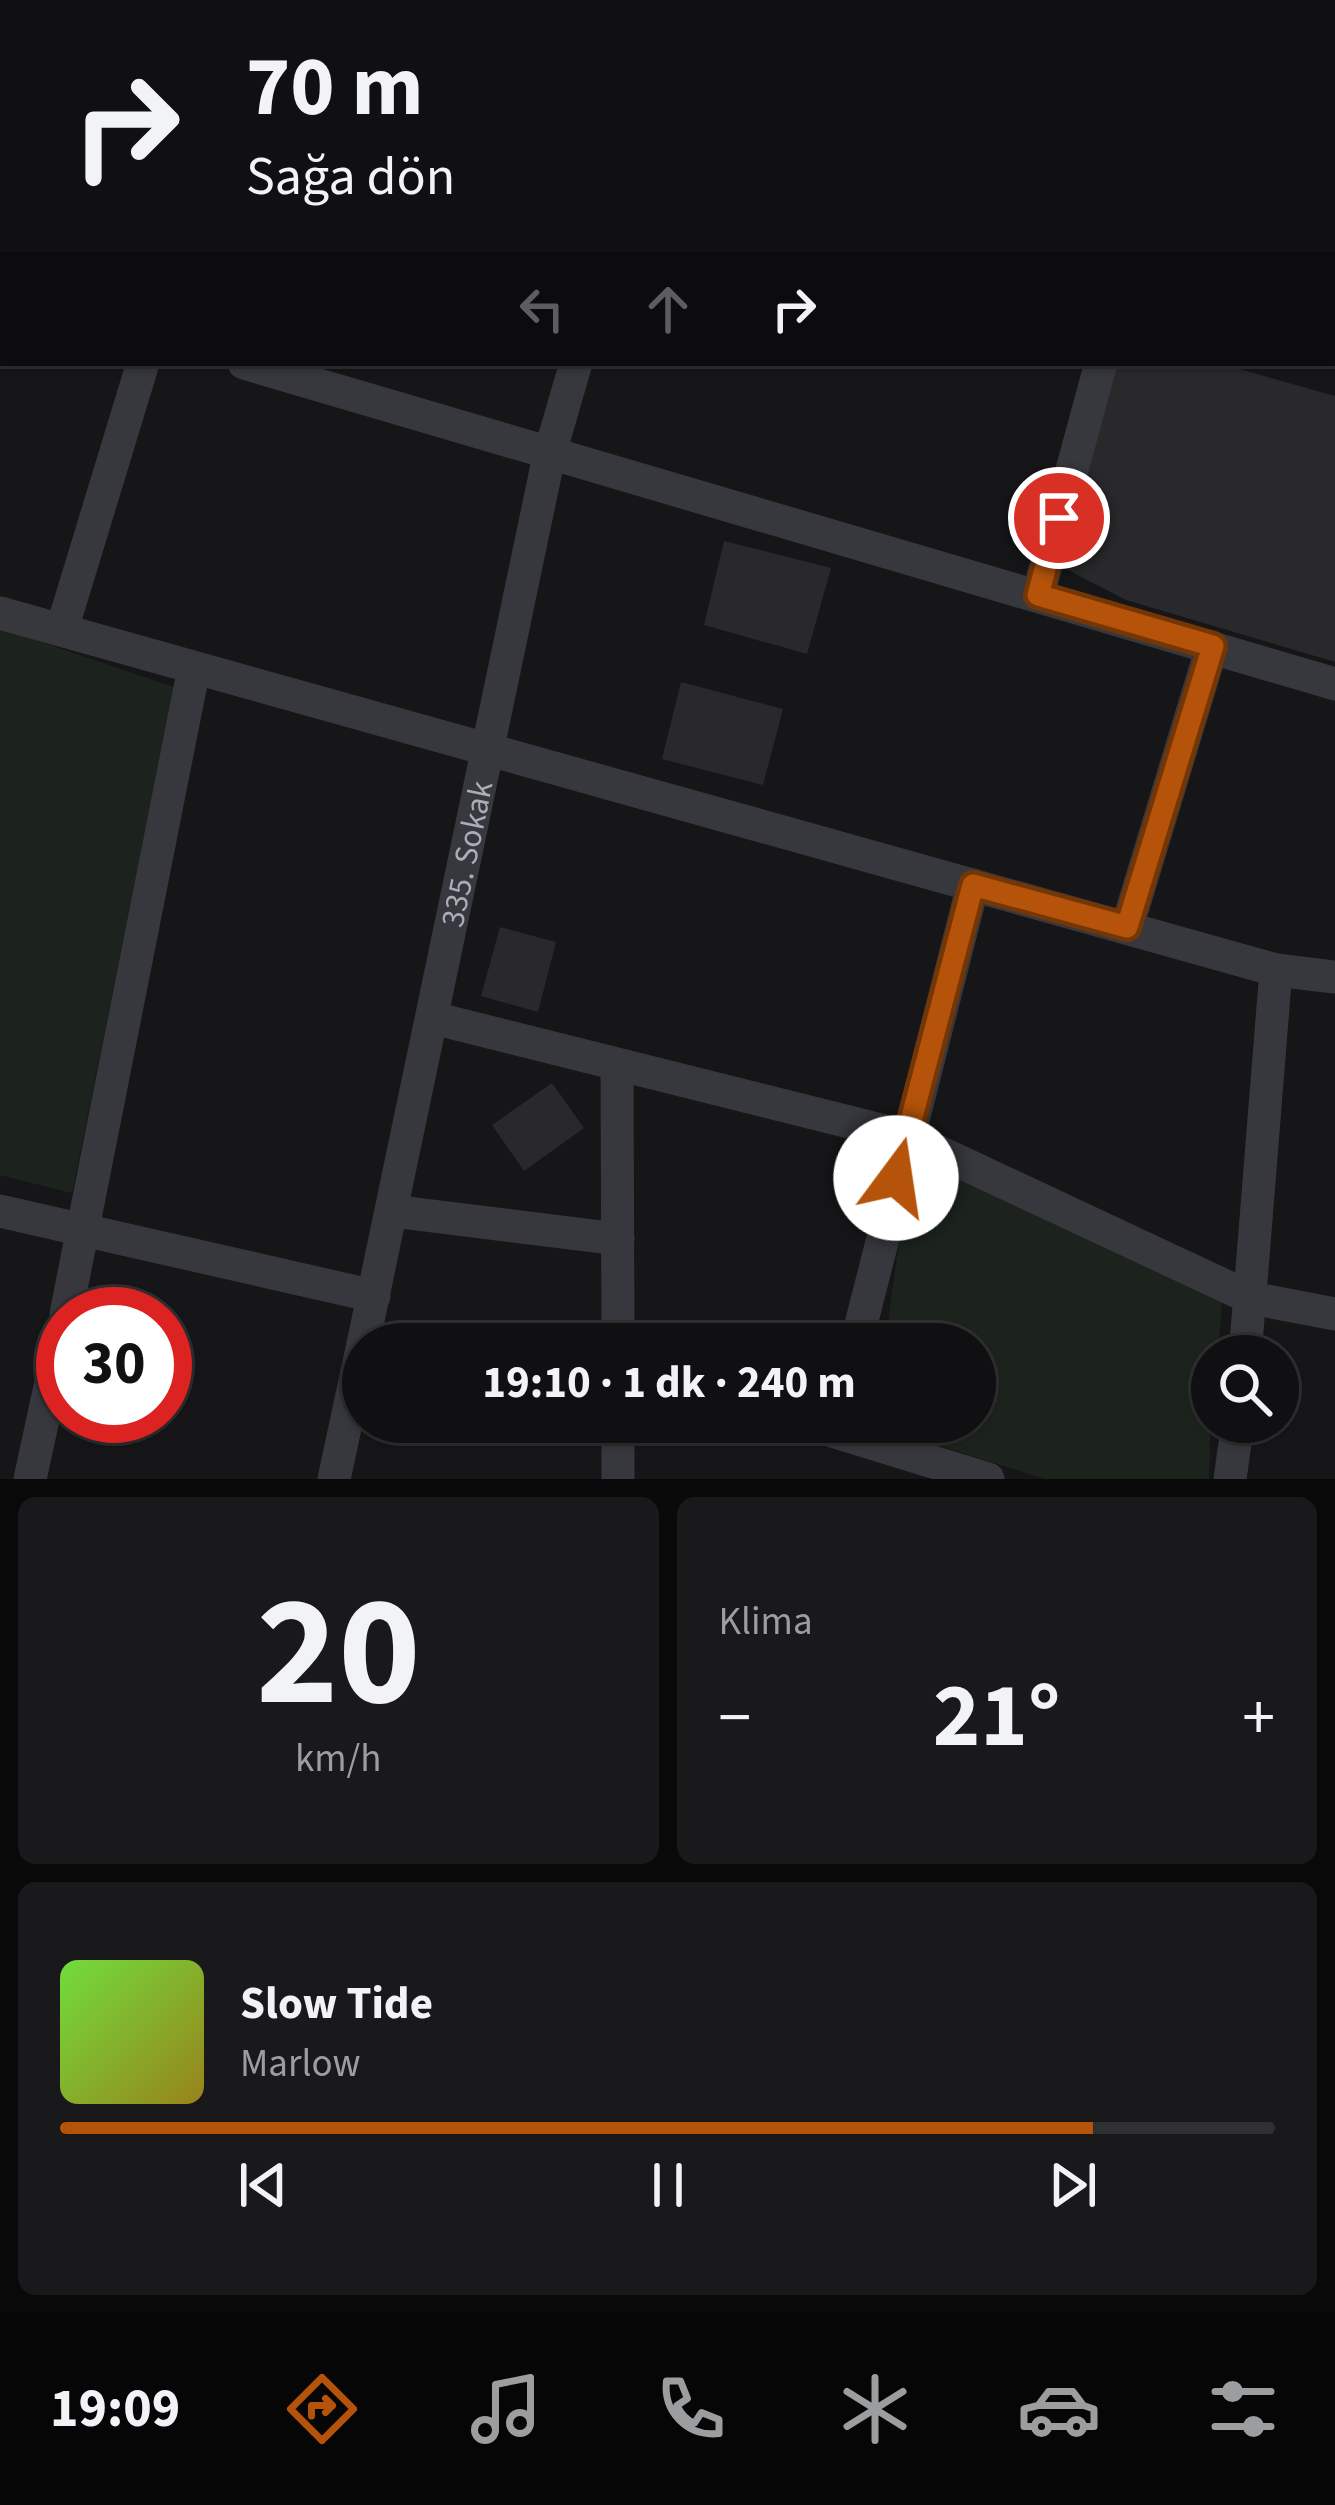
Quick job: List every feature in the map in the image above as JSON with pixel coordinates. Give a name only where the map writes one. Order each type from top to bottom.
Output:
[{"type":"street","points":[[62,628],[142,366]]},
{"type":"street","points":[[254,366],[1335,684]]},
{"type":"street","name":"335. Sokak","points":[[368,1323],[549,456],[575,366]]},
{"type":"street","points":[[1038,595],[1100,366]]},
{"type":"street","points":[[0,613],[1276,970],[1335,977]]},
{"type":"street","points":[[1127,927],[1213,646]]},
{"type":"street","points":[[72,1287],[194,668]]},
{"type":"street","points":[[861,1323],[905,1136],[973,885]]},
{"type":"street","points":[[1247,1335],[1276,970]]},
{"type":"street","points":[[433,1018],[905,1136],[1251,1298],[1335,1314]]},
{"type":"street","points":[[616,1065],[618,1323]]},
{"type":"street","points":[[0,1211],[374,1296]]},
{"type":"street","points":[[392,1211],[618,1240]]},
{"type":"street","name":"335. Sokak","points":[[334,1479],[342,1442]]},
{"type":"street","points":[[30,1479],[38,1443]]},
{"type":"street","points":[[618,1443],[618,1479]]},
{"type":"street","points":[[873,1443],[938,1472],[988,1479]]},
{"type":"street","points":[[1231,1479],[1235,1443]]},
{"type":"shaded area","points":[[0,628],[174,687],[72,1193],[0,1175]]},
{"type":"shaded area","points":[[933,1158],[1222,1302],[1220,1335],[1191,1335],[1191,1443],[1210,1443],[1209,1479],[1045,1479],[931,1443],[996,1443],[996,1323],[888,1323],[909,1170]]},
{"type":"building","points":[[1117,366],[1229,366],[1335,396],[1335,662],[1126,600],[1060,566]]},
{"type":"building","points":[[724,541],[831,568],[807,654],[704,625]]},
{"type":"building","points":[[681,682],[783,709],[763,785],[662,759]]},
{"type":"building","points":[[500,927],[556,942],[538,1012],[481,996]]},
{"type":"building","points":[[552,1083],[584,1128],[524,1171],[492,1125]]},
{"type":"route","points":[[896,1178],[973,885],[1127,927],[1213,646],[1038,595],[1059,518]]}]
